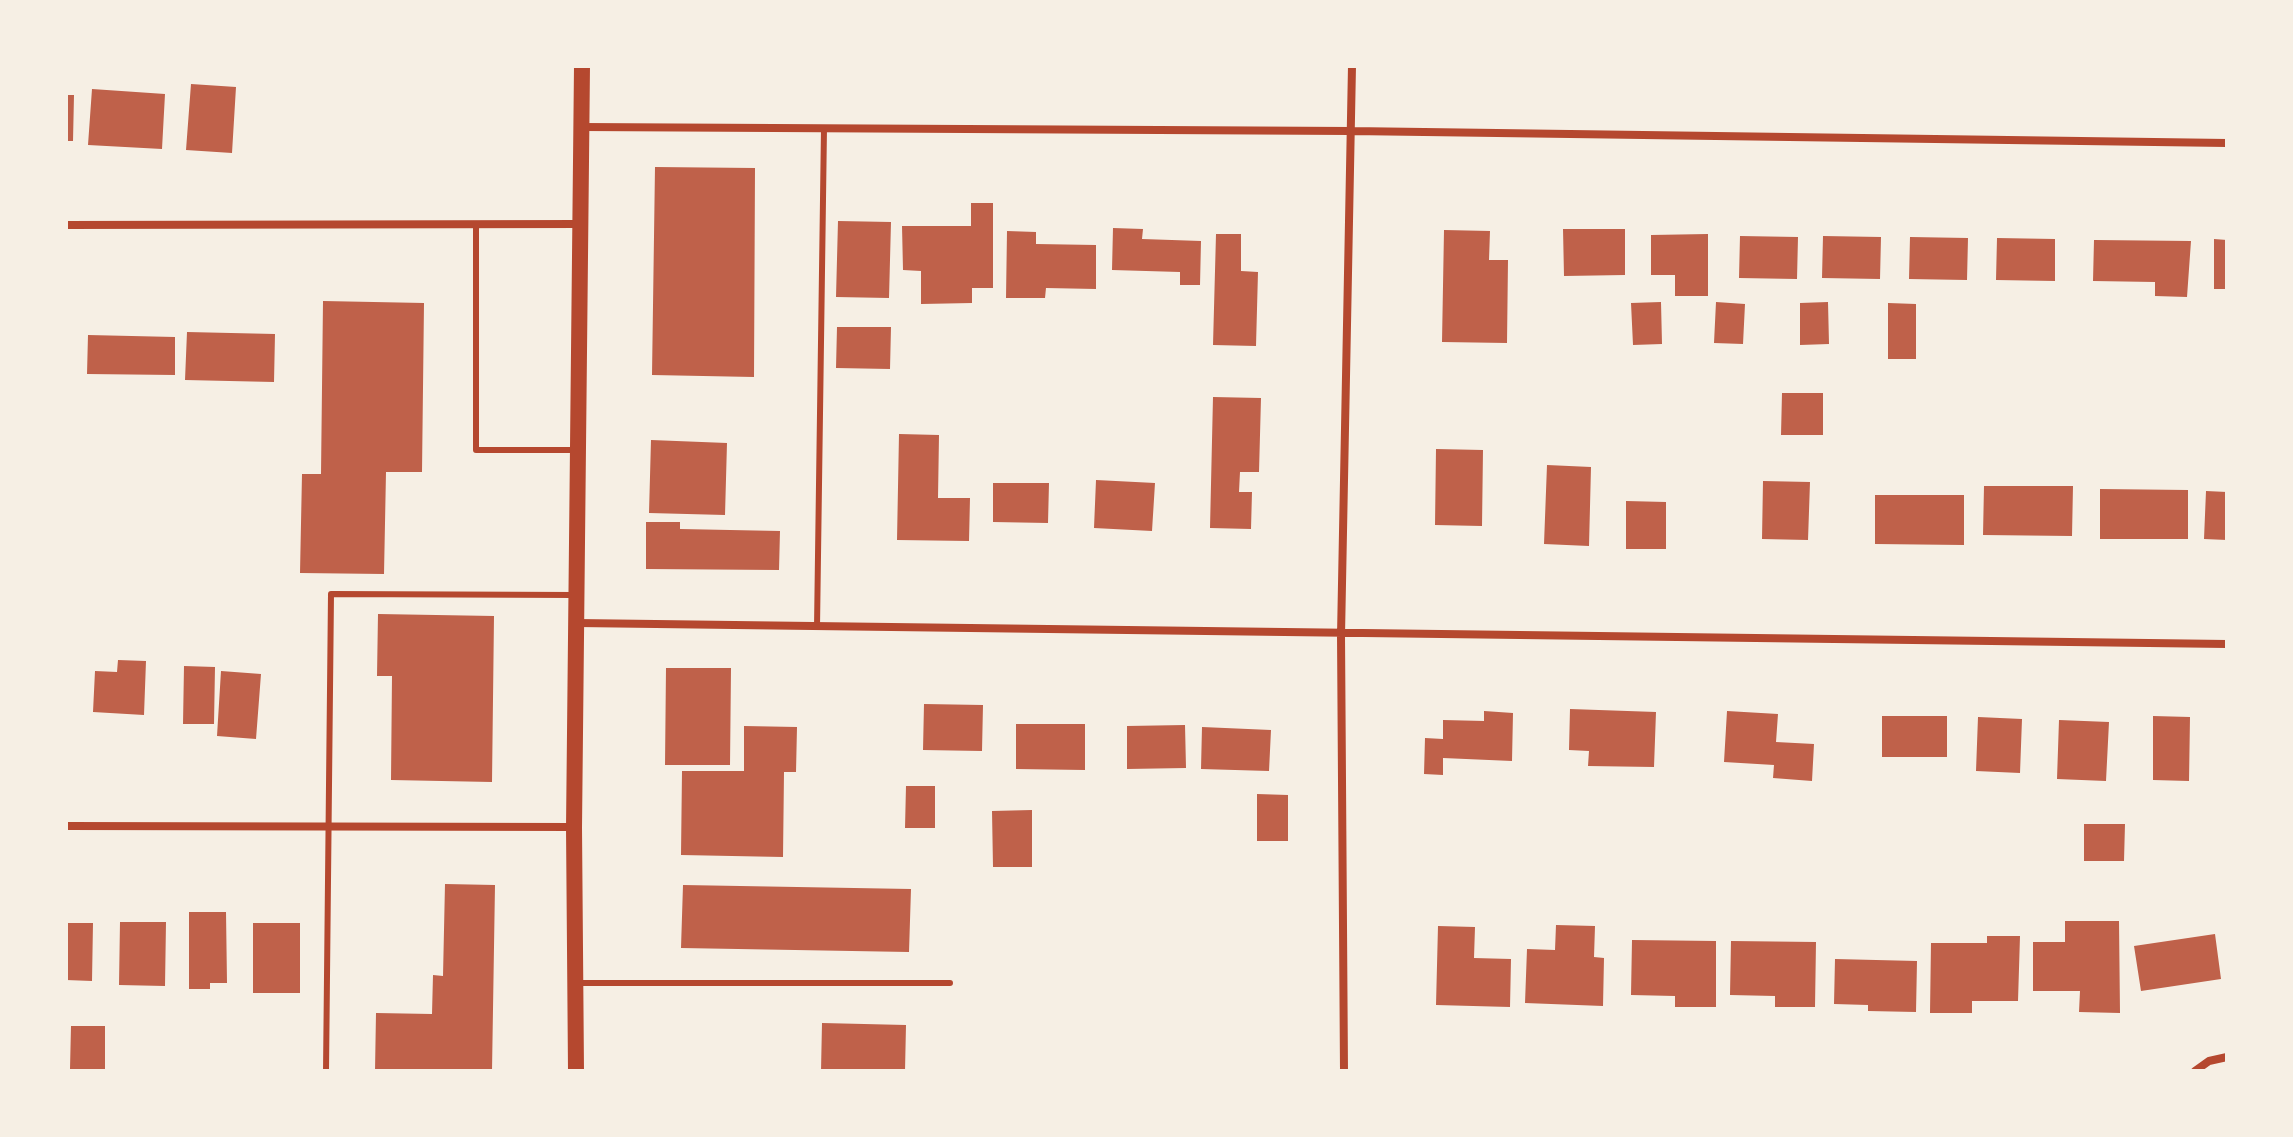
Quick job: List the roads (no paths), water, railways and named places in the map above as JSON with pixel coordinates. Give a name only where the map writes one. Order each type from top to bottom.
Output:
[{"type":"main road","points":[[576,1071],[574,827],[582,66]]},
{"type":"street","points":[[1344,1071],[1341,635],[1352,66]]},
{"type":"street","points":[[581,127],[1351,131],[2227,143]]},
{"type":"street","points":[[66,225],[580,224]]},
{"type":"street","points":[[576,623],[2227,644]]},
{"type":"street","points":[[66,826],[574,827]]},
{"type":"street","points":[[2195,1071],[2209,1061],[2227,1057]]},
{"type":"lane","points":[[817,627],[824,128]]},
{"type":"lane","points":[[476,224],[476,450],[578,450]]},
{"type":"lane","points":[[326,1071],[331,827],[331,594],[576,595]]},
{"type":"lane","points":[[577,983],[950,983]]}]
